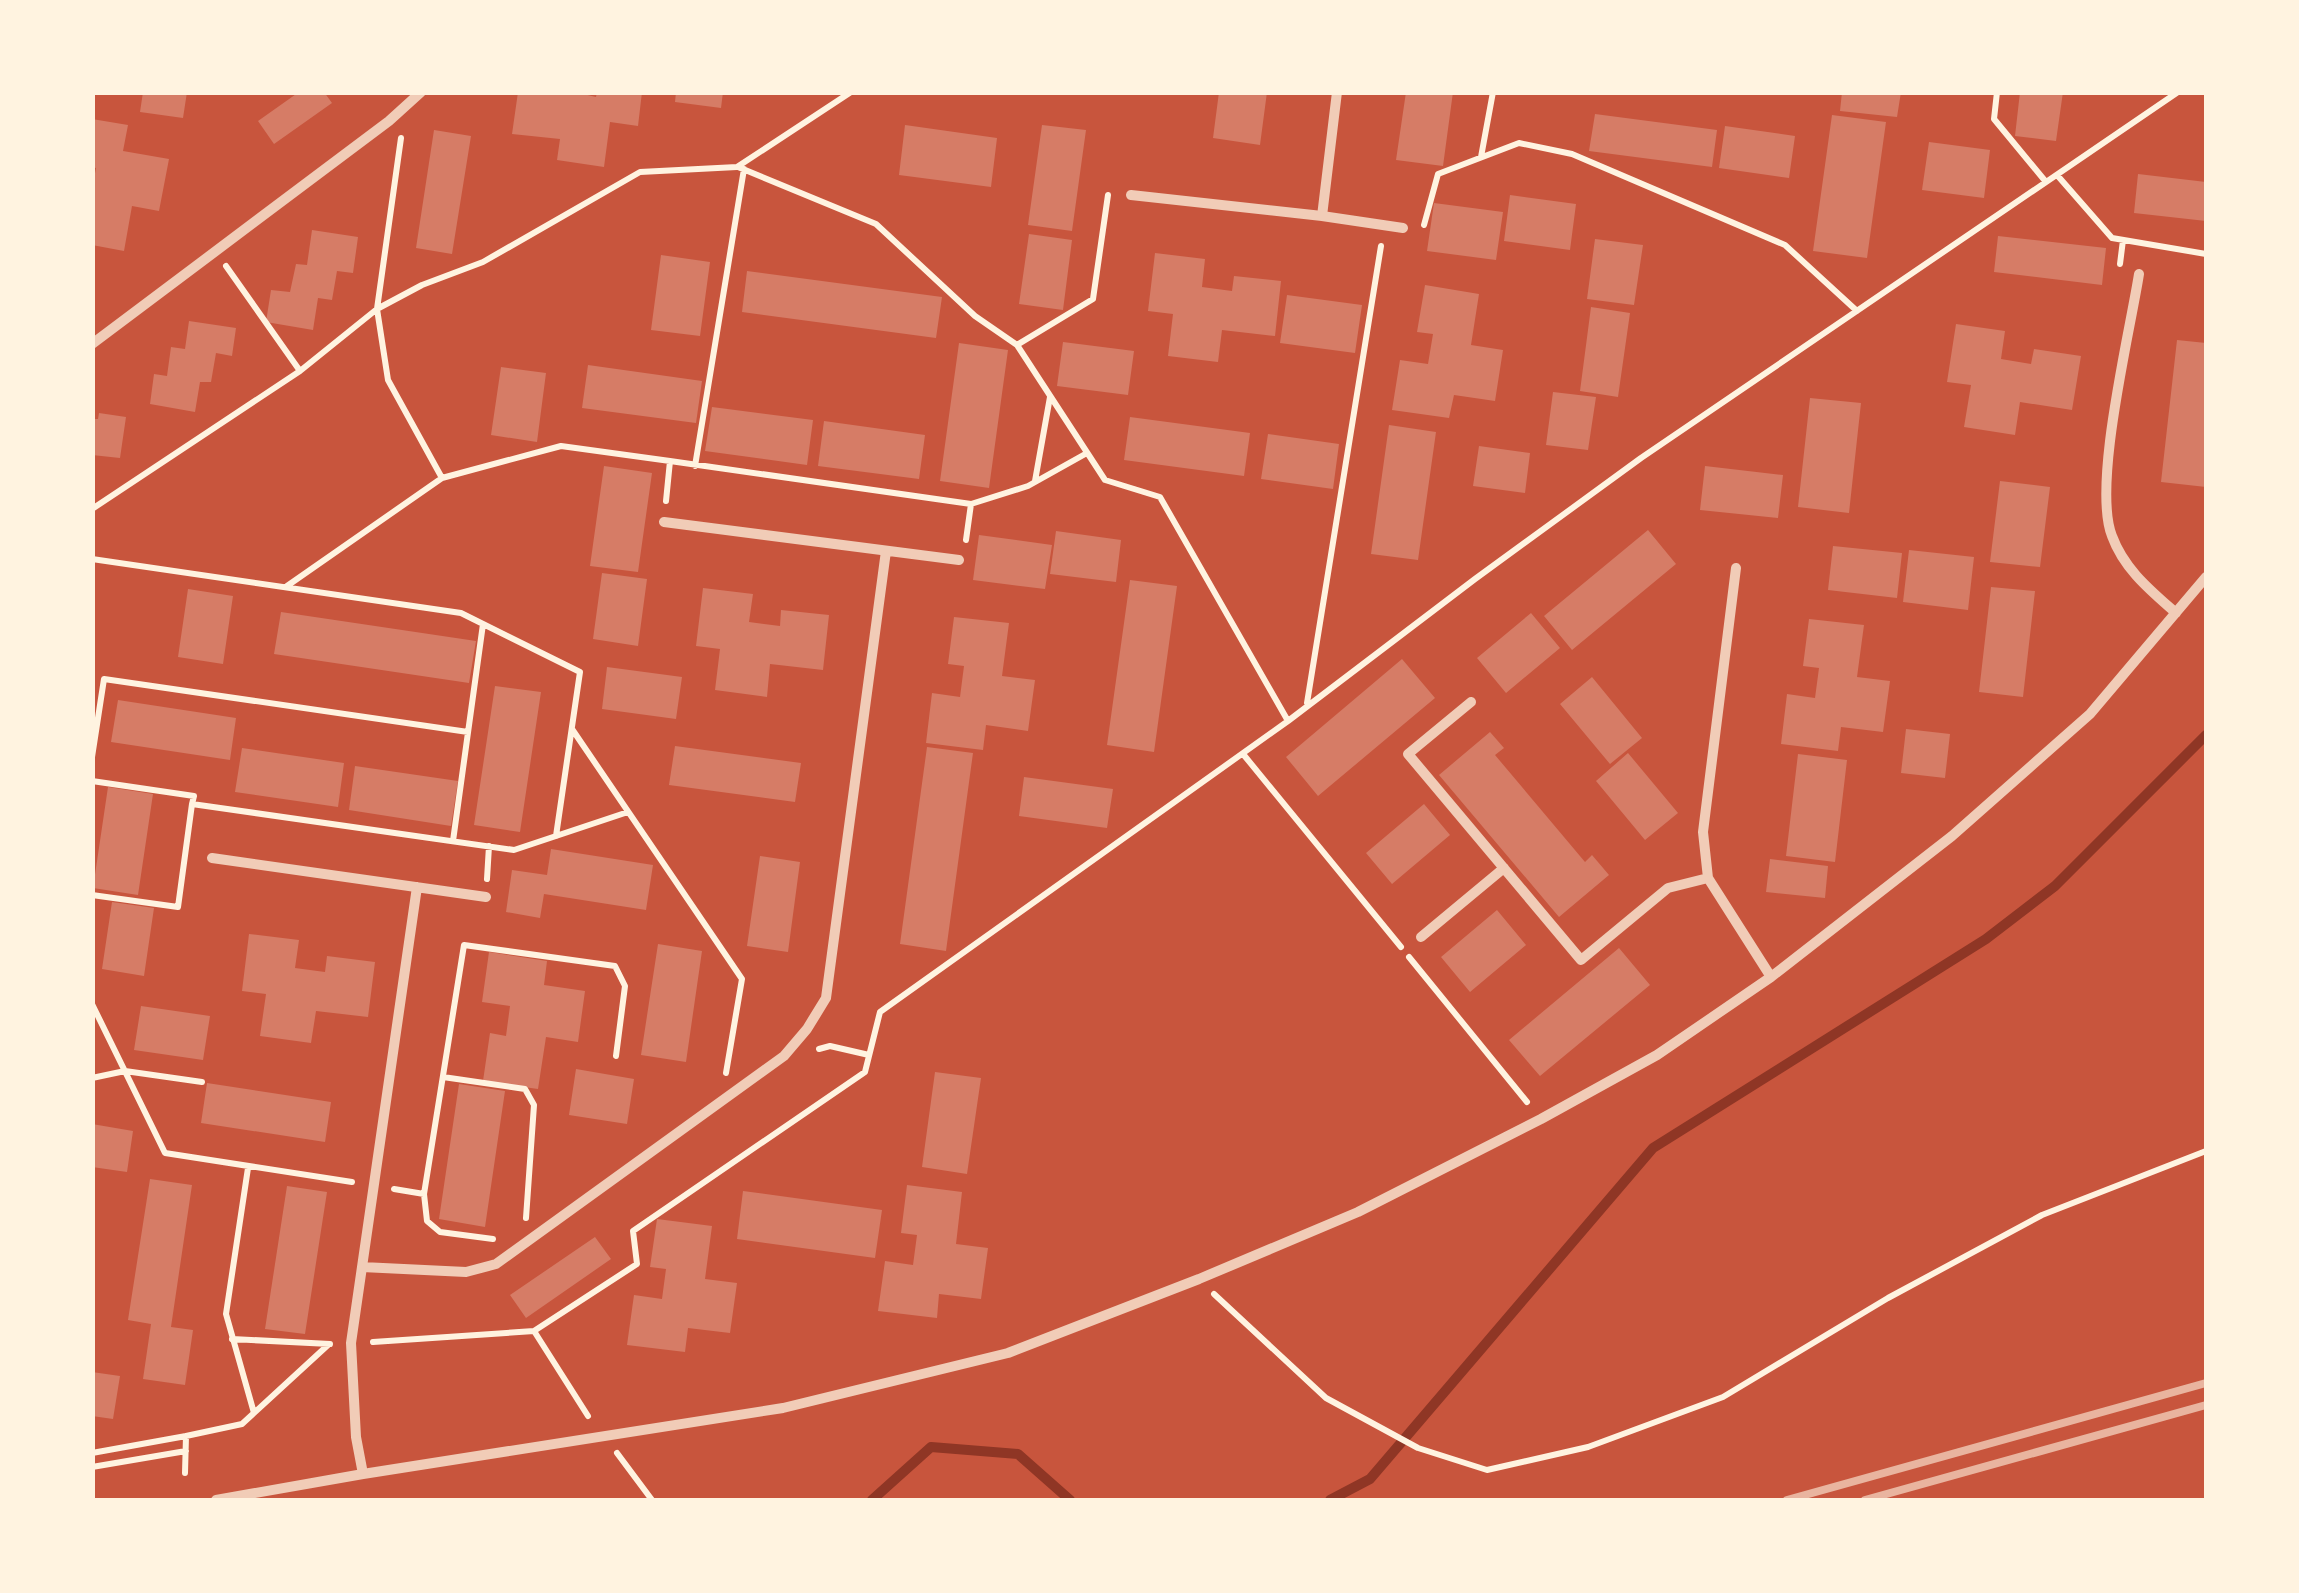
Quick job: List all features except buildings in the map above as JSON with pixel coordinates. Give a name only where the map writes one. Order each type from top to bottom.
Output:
[{"type":"street","points":[[92,344],[389,121],[422,92]]},
{"type":"street","points":[[1322,216],[1337,92]]},
{"type":"street","points":[[1131,195],[1403,228]]},
{"type":"street","points":[[2140,274],[2106,475],[2110,532],[2124,562],[2176,613]]},
{"type":"street","points":[[664,522],[959,560]]},
{"type":"street","points":[[362,1267],[466,1272],[496,1264],[784,1056],[808,1029],[826,998],[886,551]]},
{"type":"street","points":[[1736,568],[1702,832],[1708,878],[1771,977]]},
{"type":"street","points":[[216,1500],[783,1408],[1008,1354],[1358,1212],[1541,1119],[1656,1054],[1771,977],[1952,836],[2090,714],[2206,577]]},
{"type":"street","points":[[1471,702],[1408,754],[1580,960],[1668,888],[1708,878]]},
{"type":"street","points":[[212,858],[486,896]]},
{"type":"street","points":[[1421,937],[1504,868]]},
{"type":"street","points":[[363,1474],[356,1437],[351,1343],[417,887]]},
{"type":"path","points":[[695,466],[740,168],[851,92]]},
{"type":"path","points":[[1481,158],[1493,92]]},
{"type":"path","points":[[1997,92],[1994,119],[2046,182]]},
{"type":"path","points":[[232,1339],[329,1344],[534,1331],[637,1264],[633,1231],[865,1072],[880,1012],[1243,754],[1641,458],[2178,92]]},
{"type":"path","points":[[389,121],[402,139],[377,308],[388,380],[442,478]]},
{"type":"path","points":[[1403,228],[1423,232],[1438,174],[1520,143],[1572,154],[1785,245],[1857,310]]},
{"type":"path","points":[[92,509],[300,371],[377,308],[422,285],[483,262],[640,172],[740,168],[876,224],[975,316],[1017,345],[1105,480],[1160,497],[1288,721]]},
{"type":"path","points":[[2057,175],[2112,238],[2206,254]]},
{"type":"path","points":[[1017,345],[1092,299],[1108,194],[1131,195]]},
{"type":"path","points":[[1307,704],[1384,226]]},
{"type":"path","points":[[216,252],[300,371]]},
{"type":"path","points":[[1035,481],[1050,395]]},
{"type":"path","points":[[286,587],[442,478],[560,446],[971,504],[1035,481],[1087,452]]},
{"type":"path","points":[[664,522],[670,461]]},
{"type":"path","points":[[959,560],[964,560],[971,504]]},
{"type":"path","points":[[92,559],[461,613],[580,672],[556,836]]},
{"type":"path","points":[[452,841],[483,624]]},
{"type":"path","points":[[92,758],[104,679],[468,732]]},
{"type":"path","points":[[571,728],[742,979],[721,1102]]},
{"type":"path","points":[[1243,754],[1541,1119]]},
{"type":"path","points":[[92,781],[194,796],[178,907],[92,895]]},
{"type":"path","points":[[192,804],[514,850],[628,812]]},
{"type":"path","points":[[486,896],[490,846]]},
{"type":"path","points":[[424,1194],[464,945],[614,966],[624,986],[616,1056]]},
{"type":"path","points":[[830,1046],[869,1055]]},
{"type":"path","points":[[92,1078],[124,1070],[202,1082]]},
{"type":"path","points":[[1199,1279],[1326,1398],[1418,1448],[1486,1470],[1588,1448],[1723,1397],[1888,1298],[2042,1215],[2206,1151]]},
{"type":"path","points":[[248,1168],[226,1314],[254,1413]]},
{"type":"path","points":[[92,1452],[242,1424],[329,1344]]},
{"type":"path","points":[[185,1474],[186,1436]]},
{"type":"path","points":[[92,1467],[186,1451]]},
{"type":"waterway","points":[[1330,1500],[1370,1479],[1653,1148],[1986,939],[2055,886],[2206,735]]},
{"type":"waterway","points":[[872,1500],[931,1447],[1018,1454],[1070,1500]]},
{"type":"railway","points":[[1787,1500],[2206,1383]]},
{"type":"railway","points":[[1865,1500],[2206,1405]]}]
